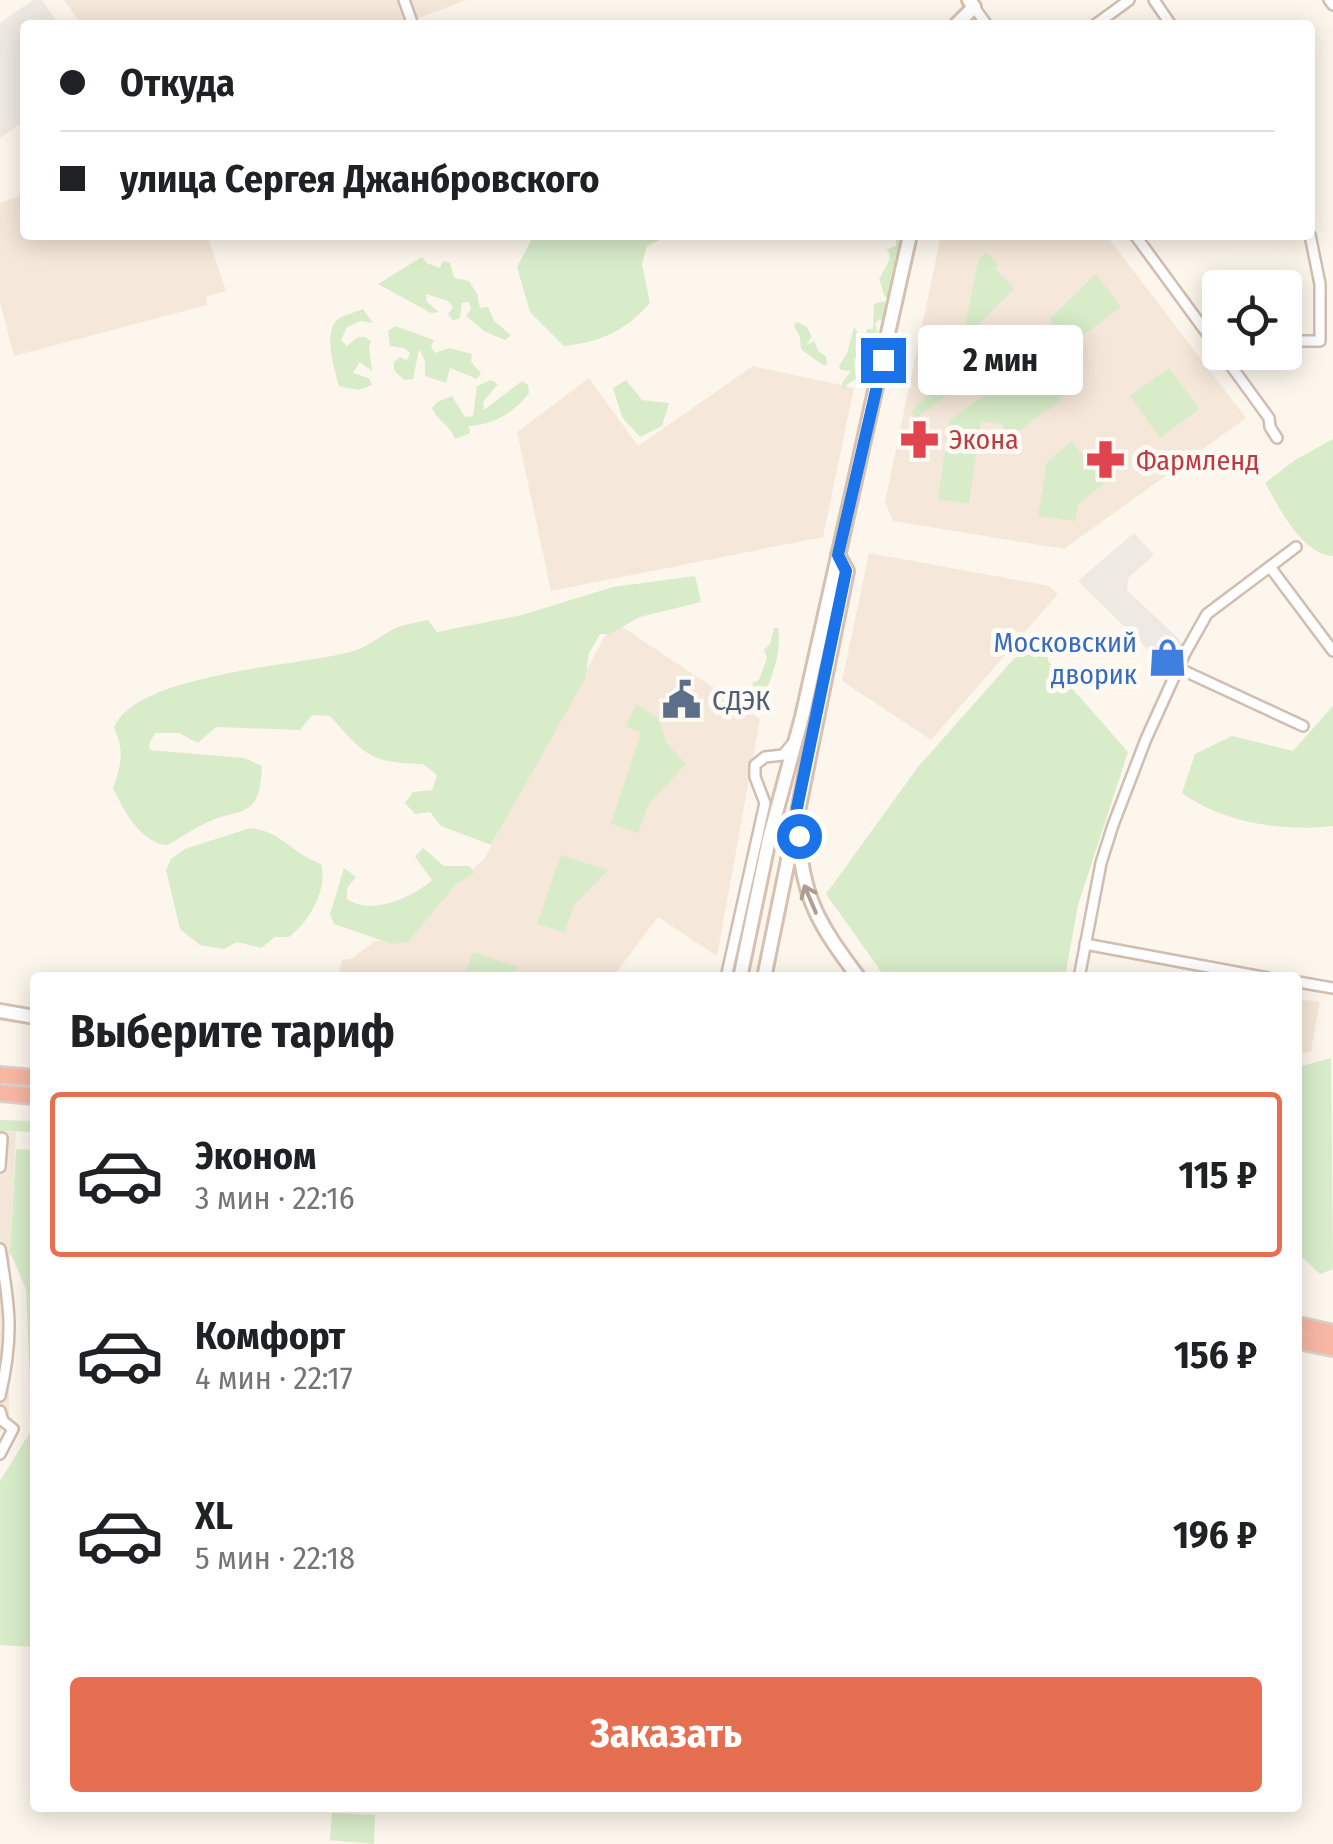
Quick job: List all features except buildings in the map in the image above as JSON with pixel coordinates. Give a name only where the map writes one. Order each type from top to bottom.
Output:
[{"type":"highway","points":[[0,1075],[30,1078]]},
{"type":"highway","points":[[0,1092],[30,1095]]},
{"type":"highway","points":[[1302,1326],[1333,1332]]},
{"type":"highway","points":[[1302,1342],[1333,1348]]},
{"type":"street","points":[[1101,20],[1129,0]]},
{"type":"street","points":[[741,972],[909,240]]},
{"type":"street","points":[[1139,240],[1202,326]]},
{"type":"street","points":[[1302,341],[1320,341],[1320,284],[1311,240]]},
{"type":"street","points":[[1234,370],[1270,418],[1270,428],[1277,438]]},
{"type":"street","points":[[1080,972],[1112,825],[1178,668],[1207,614],[1296,547]]},
{"type":"street","points":[[765,972],[846,571],[838,555]]},
{"type":"street","points":[[1270,567],[1333,652]]},
{"type":"street","points":[[1178,668],[1304,726]]},
{"type":"street","points":[[727,972],[765,803],[755,777],[755,765],[764,757],[778,757],[786,752],[794,740]]},
{"type":"street","points":[[778,757],[786,770]]},
{"type":"street","points":[[797,808],[800,868],[806,891],[855,972]]},
{"type":"street","points":[[1085,944],[1236,972]]},
{"type":"street","points":[[1302,983],[1333,988]]},
{"type":"street","points":[[0,1011],[30,1016]]},
{"type":"street","points":[[0,1168],[2,1138]]},
{"type":"street","points":[[0,1249],[11,1316],[8,1362],[0,1396]]},
{"type":"street","points":[[0,1411],[4,1422],[13,1429],[0,1454]]},
{"type":"shaded area","points":[[33,0],[42,0],[56,20],[20,20],[20,124],[0,138],[0,23]]},
{"type":"shaded area","points":[[64,0],[466,0],[414,20],[78,20]]},
{"type":"shaded area","points":[[20,196],[20,240],[209,240],[226,291],[206,297],[207,305],[14,356],[0,302],[0,203]]},
{"type":"shaded area","points":[[940,240],[1110,240],[1202,360],[1202,370],[1209,370],[1246,418],[1064,549],[893,521],[885,502]]},
{"type":"shaded area","points":[[753,366],[854,388],[823,537],[551,591],[517,432],[589,378],[638,446]]},
{"type":"shaded area","points":[[1134,533],[1154,555],[1128,578],[1127,590],[1185,645],[1165,666],[1078,581]]},
{"type":"shaded area","points":[[869,553],[1049,586],[1058,594],[931,740],[842,681]]},
{"type":"shaded area","points":[[613,621],[760,719],[717,956],[658,917],[617,972],[339,972],[342,960],[351,959],[375,941],[392,941],[484,859]]},
{"type":"shaded area","points":[[1302,1000],[1320,1002],[1311,1051],[1302,1054]]},
{"type":"shaded area","points":[[0,1131],[16,1132],[10,1252],[9,1415],[0,1433]]},
{"type":"green space","points":[[531,240],[660,240],[647,246],[642,264],[650,303],[612,334],[590,342],[564,346],[530,312],[517,267]]},
{"type":"green space","points":[[896,240],[900,240],[895,282],[885,297],[879,279],[890,259],[886,250],[896,246]]},
{"type":"green space","points":[[986,253],[999,264],[995,269],[1014,289],[962,341],[979,258]]},
{"type":"green space","points":[[422,257],[440,268],[443,261],[450,263],[454,278],[469,281],[480,308],[488,307],[494,321],[511,335],[505,340],[484,331],[466,316],[471,309],[469,302],[462,303],[460,318],[453,321],[448,314],[453,307],[448,301],[426,294],[427,302],[439,312],[431,313],[378,284]]},
{"type":"green space","points":[[1096,274],[1121,307],[1069,346],[1050,319]]},
{"type":"green space","points":[[885,301],[885,322],[879,319],[875,324],[880,338],[872,352],[871,376],[865,367],[869,360],[864,342],[867,329],[873,329],[874,304]]},
{"type":"green space","points":[[363,309],[373,323],[361,321],[347,327],[341,340],[347,346],[358,337],[371,341],[372,371],[360,362],[353,373],[369,378],[372,385],[358,390],[339,386],[330,342],[338,319]]},
{"type":"green space","points":[[797,322],[807,327],[812,337],[806,345],[814,341],[826,356],[824,366],[801,349],[794,326]]},
{"type":"green space","points":[[395,326],[434,340],[431,347],[435,353],[449,348],[472,354],[471,362],[481,373],[477,379],[450,368],[446,383],[425,376],[425,361],[419,349],[413,379],[404,380],[394,370],[394,362],[400,357],[407,360],[410,353],[390,346],[388,331]]},
{"type":"green space","points":[[1007,326],[1062,399],[1011,437],[1001,424],[981,421],[969,504],[938,499],[949,421],[983,396],[969,377],[916,419],[911,412],[963,360],[968,364]]},
{"type":"green space","points":[[854,327],[858,333],[855,350],[861,344],[862,364],[854,358],[856,379],[844,390],[842,383],[851,371],[839,366]]},
{"type":"green space","points":[[1169,368],[1199,409],[1160,438],[1130,396]]},
{"type":"green space","points":[[491,380],[498,384],[483,402],[484,410],[522,381],[528,385],[529,393],[503,416],[469,426],[470,433],[455,439],[432,408],[452,396],[465,417],[473,416],[477,386]]},
{"type":"green space","points":[[626,380],[642,400],[669,403],[662,426],[640,437],[622,417],[613,388]]},
{"type":"green space","points":[[1333,439],[1333,556],[1301,539],[1265,483],[1295,460]]},
{"type":"green space","points":[[1072,441],[1104,484],[1079,503],[1075,521],[1038,516],[1047,462]]},
{"type":"green space","points":[[695,576],[701,602],[640,617],[609,634],[600,634],[589,653],[585,679],[491,845],[441,826],[430,812],[415,814],[405,803],[413,792],[432,790],[437,775],[423,764],[391,762],[370,754],[330,716],[312,715],[300,730],[216,727],[198,743],[179,733],[155,733],[150,750],[244,758],[262,766],[252,805],[202,825],[167,845],[142,832],[113,788],[121,758],[114,728],[128,710],[152,695],[220,675],[350,652],[413,623],[428,620],[437,632],[522,615],[613,587]]},
{"type":"green space","points":[[774,628],[778,628],[779,643],[767,688],[770,696],[757,704],[749,696],[755,690],[752,683],[759,680],[767,658],[764,650]]},
{"type":"green space","points":[[1036,634],[1047,647],[1048,661],[1128,752],[1078,905],[1066,972],[881,972],[826,894],[918,767]]},
{"type":"green space","points":[[636,704],[659,719],[667,744],[686,764],[649,803],[638,833],[611,824],[641,733],[626,726]]},
{"type":"green space","points":[[1333,706],[1333,826],[1294,828],[1254,823],[1216,812],[1182,793],[1195,754],[1232,736],[1293,751]]},
{"type":"green space","points":[[250,828],[279,838],[321,864],[322,884],[315,905],[289,937],[275,937],[261,948],[237,942],[224,949],[200,945],[180,929],[166,870],[171,859],[185,849]]},
{"type":"green space","points":[[423,848],[444,866],[470,866],[474,873],[456,884],[408,942],[392,944],[334,924],[330,914],[344,868],[356,877],[347,888],[347,899],[368,906],[391,903],[432,880],[415,857]]},
{"type":"green space","points":[[561,855],[608,870],[575,904],[564,932],[537,924]]},
{"type":"green space","points":[[473,952],[519,967],[514,972],[466,972]]},
{"type":"green space","points":[[1331,1058],[1333,1269],[1320,1274],[1302,1257],[1302,1066]]},
{"type":"green space","points":[[0,1120],[30,1121],[30,1132],[0,1131]]},
{"type":"green space","points":[[16,1149],[30,1150],[30,1382],[26,1289],[10,1252]]},
{"type":"green space","points":[[30,1432],[30,1647],[0,1645],[0,1481]]},
{"type":"green space","points":[[332,1813],[375,1815],[374,1844],[330,1840]]},
{"type":"place","name":"Экона","points":[[919,439]]},
{"type":"place","name":"Фармленд","points":[[1106,460]]},
{"type":"place","name":"Московский дворик","points":[[1167,658]]},
{"type":"place","name":"СДЭК","points":[[682,700]]},
{"type":"route","points":[[799,836],[797,808],[803,772],[846,571],[838,555],[883,360]]}]
